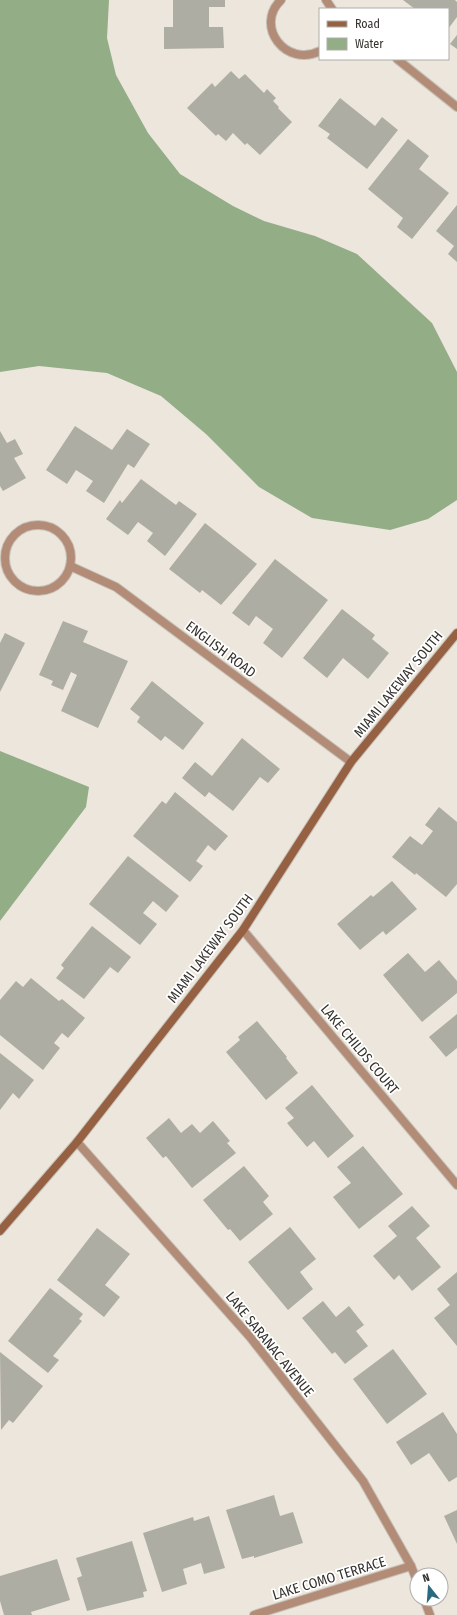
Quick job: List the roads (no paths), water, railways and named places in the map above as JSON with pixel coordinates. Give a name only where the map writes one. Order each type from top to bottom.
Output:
[{"type":"street","points":[[281,0],[274,10],[271,20],[272,31],[276,40],[283,49],[292,54],[302,56],[319,51]]},
{"type":"street","points":[[398,60],[457,108]]},
{"type":"street","points":[[40,525],[51,528],[61,534],[68,543],[71,554],[70,566],[66,576],[50,589],[39,591],[28,590],[11,578],[6,568],[6,547],[11,538],[19,531],[29,526],[40,525]]},
{"type":"street","name":"ENGLISH ROAD","points":[[70,566],[116,587],[350,762]]},
{"type":"street","name":"MIAMI LAKEWAY SOUTH","points":[[0,1231],[77,1142],[243,930],[350,762],[457,633]]},
{"type":"street","name":"LAKE CHILDS COURT","points":[[243,930],[457,1185]]},
{"type":"street","name":"LAKE SARANAC AVENUE","points":[[77,1142],[250,1337],[344,1456],[363,1481],[411,1566]]},
{"type":"street","name":"LAKE COMO TERRACE","points":[[254,1615],[411,1566]]},
{"type":"water","points":[[0,0],[109,0],[107,38],[116,75],[148,133],[180,174],[233,206],[264,221],[315,236],[357,254],[432,323],[457,372],[457,500],[428,519],[390,530],[312,518],[259,487],[206,434],[161,396],[107,373],[39,366],[0,372]]},
{"type":"water","points":[[0,751],[89,787],[86,807],[0,921]]}]
